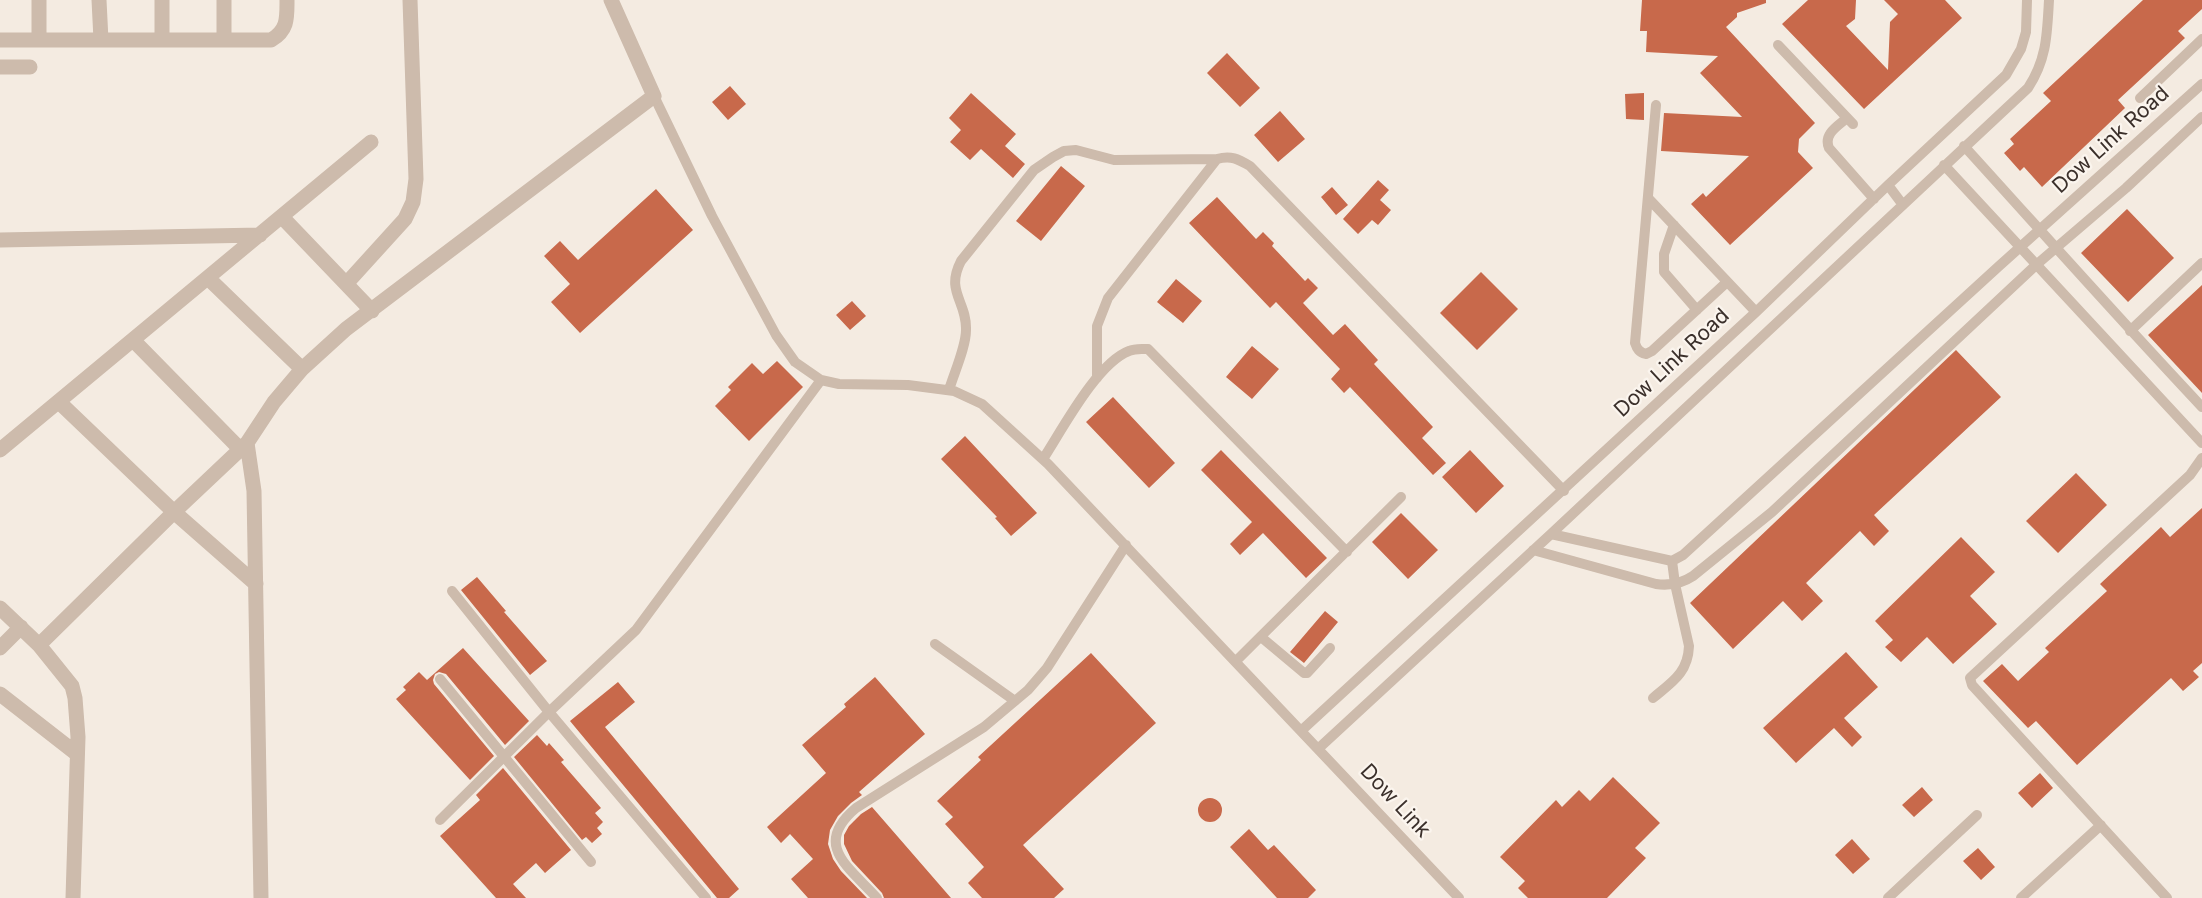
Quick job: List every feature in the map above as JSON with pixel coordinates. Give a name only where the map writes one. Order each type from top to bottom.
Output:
[{"type":"street","points":[[39,0],[39,40]]},
{"type":"street","points":[[99,0],[101,40]]},
{"type":"street","points":[[162,0],[162,39]]},
{"type":"street","points":[[224,0],[224,39]]},
{"type":"street","points":[[0,40],[271,40],[287,23],[287,0]]},
{"type":"street","points":[[346,284],[405,219],[413,202],[416,179],[410,0]]},
{"type":"street","points":[[39,645],[243,446],[274,402],[302,369],[346,329],[654,96],[611,0]]},
{"type":"street","points":[[0,66],[30,67]]},
{"type":"street","points":[[0,450],[371,142]]},
{"type":"street","points":[[282,217],[372,310]]},
{"type":"street","points":[[0,240],[260,236]]},
{"type":"street","points":[[208,278],[302,369]]},
{"type":"street","points":[[133,340],[243,446],[254,491],[261,898]]},
{"type":"street","points":[[59,402],[174,512],[256,584]]},
{"type":"street","points":[[0,608],[39,645],[72,686],[75,698],[77,754],[73,898]]},
{"type":"street","points":[[0,648],[21,627]]},
{"type":"street","points":[[0,694],[77,754]]},
{"type":"lane","name":"Dow Link Road","points":[[1302,730],[1756,312],[2006,75],[2021,50],[2026,32],[2028,0]]},
{"type":"lane","name":"Dow Link Road","points":[[1319,748],[2028,88],[2042,63],[2046,45],[2049,0]]},
{"type":"lane","points":[[2140,98],[2202,39]]},
{"type":"lane","points":[[1778,45],[1850,121],[1828,135],[1827,142],[1829,148],[1874,199]]},
{"type":"lane","name":"Dow Link Road","points":[[1672,561],[1692,547],[2202,84]]},
{"type":"lane","points":[[440,819],[636,630],[820,380],[795,362],[776,335],[712,216],[654,96]]},
{"type":"lane","points":[[1656,105],[1636,347],[1640,352],[1646,354],[1652,351],[1727,282]]},
{"type":"lane","points":[[1533,550],[1656,584],[1684,582],[1772,512],[2036,266],[2202,117]]},
{"type":"lane","points":[[1964,146],[2058,248],[2130,331],[2202,407]]},
{"type":"lane","points":[[949,390],[966,330],[965,317],[954,283],[954,273],[961,261],[1034,170],[1064,151],[1076,150],[1114,160],[1217,159],[1227,156],[1237,158],[1250,166],[1563,491]]},
{"type":"lane","points":[[1096,378],[1097,326],[1108,298],[1217,159]]},
{"type":"lane","points":[[1944,165],[2202,443]]},
{"type":"lane","points":[[1888,185],[1904,205]]},
{"type":"lane","points":[[1648,198],[1756,312]]},
{"type":"lane","points":[[1674,225],[1664,254],[1664,272],[1697,310]]},
{"type":"lane","points":[[2130,331],[2202,263]]},
{"type":"lane","points":[[1042,459],[1096,378],[1116,358],[1131,350],[1148,349],[1347,552]]},
{"type":"lane","name":"Dow Link","points":[[820,380],[839,384],[908,385],[949,390],[981,404],[1042,459],[1126,546],[1319,748],[1453,896]]},
{"type":"lane","points":[[2167,898],[1972,685],[1970,678],[2190,475],[2202,458]]},
{"type":"lane","points":[[1236,662],[1401,497]]},
{"type":"lane","points":[[1551,534],[1672,561],[1689,646],[1689,657],[1681,673],[1653,698]]},
{"type":"lane","points":[[877,898],[838,853],[834,844],[845,817],[984,727],[1015,702],[1047,668],[1126,546]]},
{"type":"lane","points":[[452,591],[549,712],[706,898]]},
{"type":"lane","points":[[1261,637],[1304,673],[1311,671],[1330,648]]},
{"type":"lane","points":[[934,644],[1015,702]]},
{"type":"lane","points":[[440,679],[591,862]]},
{"type":"lane","points":[[1888,898],[1977,815]]},
{"type":"lane","points":[[2021,898],[2101,825]]},
{"type":"building","points":[[1642,0],[1766,0],[1766,3],[1737,13],[1737,17],[1726,27],[1815,123],[1799,139],[1798,152],[1813,168],[1730,245],[1691,204],[1703,193],[1706,197],[1749,156],[1661,151],[1664,113],[1742,117],[1700,73],[1718,56],[1646,52],[1647,31],[1640,31]]},
{"type":"building","points":[[1808,0],[1856,0],[1855,19],[1846,26],[1888,70],[1890,22],[1898,14],[1884,0],[1945,0],[1962,18],[1864,109],[1782,24]]},
{"type":"building","points":[[2143,0],[2202,0],[2202,9],[2178,31],[2185,38],[2118,100],[2125,108],[2042,187],[2024,167],[2020,171],[2004,153],[2014,144],[2010,139],[2051,101],[2043,93]]},
{"type":"building","points":[[1227,53],[1260,88],[1240,107],[1207,73]]},
{"type":"building","points":[[730,86],[746,104],[728,120],[712,102]]},
{"type":"building","points":[[971,93],[1016,134],[1005,146],[1025,164],[1013,178],[981,149],[970,160],[950,142],[961,130],[949,118]]},
{"type":"building","points":[[1644,93],[1644,120],[1626,119],[1625,94]]},
{"type":"building","points":[[1280,111],[1305,139],[1278,162],[1254,135]]},
{"type":"building","points":[[1061,166],[1085,186],[1041,241],[1016,221]]},
{"type":"building","points":[[1378,180],[1389,190],[1380,200],[1391,210],[1378,225],[1372,220],[1358,234],[1343,219]]},
{"type":"building","points":[[1332,187],[1348,205],[1336,215],[1321,197]]},
{"type":"building","points":[[656,189],[693,230],[580,333],[551,302],[570,284],[544,256],[560,241],[578,260]]},
{"type":"building","points":[[1217,197],[1256,239],[1263,232],[1274,243],[1272,246],[1305,281],[1308,278],[1318,288],[1303,303],[1333,335],[1345,324],[1378,360],[1374,364],[1433,427],[1422,438],[1446,463],[1433,475],[1350,387],[1344,393],[1331,379],[1340,369],[1276,302],[1270,308],[1189,223]]},
{"type":"building","points":[[2127,209],[2174,258],[2128,302],[2081,253]]},
{"type":"building","points":[[1481,272],[1518,309],[1477,350],[1440,313]]},
{"type":"building","points":[[1176,279],[1202,301],[1183,323],[1157,302]]},
{"type":"building","points":[[2202,285],[2202,393],[2148,335]]},
{"type":"building","points":[[852,301],[866,316],[850,330],[836,315]]},
{"type":"building","points":[[1252,346],[1279,369],[1252,399],[1226,377]]},
{"type":"building","points":[[1956,350],[2001,397],[1874,515],[1889,531],[1874,546],[1860,531],[1806,583],[1823,601],[1802,621],[1783,601],[1733,649],[1690,603]]},
{"type":"building","points":[[777,361],[803,387],[749,441],[715,406],[731,390],[728,387],[752,363],[763,374]]},
{"type":"building","points":[[1113,397],[1175,463],[1149,488],[1086,422]]},
{"type":"building","points":[[965,436],[1037,513],[1011,536],[995,518],[997,517],[941,459]]},
{"type":"building","points":[[1221,450],[1327,558],[1306,578],[1263,533],[1240,555],[1230,544],[1252,522],[1201,470]]},
{"type":"building","points":[[1470,450],[1504,486],[1476,513],[1442,477]]},
{"type":"building","points":[[2076,473],[2107,505],[2058,553],[2026,521]]},
{"type":"building","points":[[2202,508],[2202,663],[2193,671],[2199,677],[2183,691],[2171,678],[2077,765],[2036,721],[2028,728],[1983,681],[2002,664],[2018,681],[2049,652],[2045,648],[2107,591],[2100,584],[2161,527],[2170,537]]},
{"type":"building","points":[[1401,513],[1438,550],[1408,579],[1372,542]]},
{"type":"building","points":[[1961,537],[1995,572],[1970,596],[1997,624],[1953,664],[1927,637],[1901,662],[1885,647],[1893,640],[1875,621]]},
{"type":"building","points":[[477,577],[547,661],[530,675],[461,590]]},
{"type":"building","points":[[1325,611],[1338,622],[1304,663],[1290,652]]},
{"type":"building","points":[[463,648],[529,721],[505,745],[446,674],[439,672],[435,674],[434,684],[494,756],[470,780],[396,699],[406,690],[403,687],[419,672],[427,680]]},
{"type":"building","points":[[1846,652],[1878,687],[1844,718],[1862,737],[1852,747],[1834,728],[1796,763],[1763,728]]},
{"type":"building","points":[[1091,653],[1156,723],[1023,845],[1064,889],[1054,898],[982,898],[968,883],[984,867],[945,824],[953,817],[937,801],[981,760],[978,757]]},
{"type":"building","points":[[875,677],[925,734],[859,792],[862,795],[838,816],[830,830],[828,844],[833,859],[841,871],[867,898],[808,898],[791,879],[813,859],[790,834],[781,843],[767,827],[826,773],[802,745],[846,707],[844,704]]},
{"type":"building","points":[[618,682],[635,702],[605,727],[739,889],[729,898],[717,898],[570,721]]},
{"type":"building","points":[[537,735],[547,746],[549,743],[564,760],[561,762],[601,808],[595,813],[603,822],[597,828],[602,834],[592,843],[586,837],[582,840],[514,757]]},
{"type":"building","points":[[503,768],[571,850],[545,873],[536,863],[513,884],[526,898],[496,898],[440,836],[480,800],[476,795]]},
{"type":"building","points":[[2040,773],[2053,788],[2032,808],[2018,793]]},
{"type":"building","points":[[1613,777],[1660,823],[1635,848],[1646,858],[1607,898],[1528,898],[1518,888],[1525,881],[1500,857],[1556,800],[1562,807],[1579,790],[1590,801]]},
{"type":"building","points":[[1922,787],[1933,800],[1914,817],[1902,805]]},
{"type":"building","points":[[1210,798],[1218,802],[1222,810],[1218,818],[1210,822],[1202,818],[1198,810],[1202,802]]},
{"type":"building","points":[[872,807],[951,898],[884,898],[852,861],[844,844],[844,835],[849,826]]},
{"type":"building","points":[[1249,829],[1268,850],[1274,845],[1316,890],[1308,898],[1277,898],[1230,847]]},
{"type":"building","points":[[1852,839],[1870,859],[1853,874],[1835,855]]},
{"type":"building","points":[[1978,848],[1995,867],[1981,880],[1963,861]]}]
